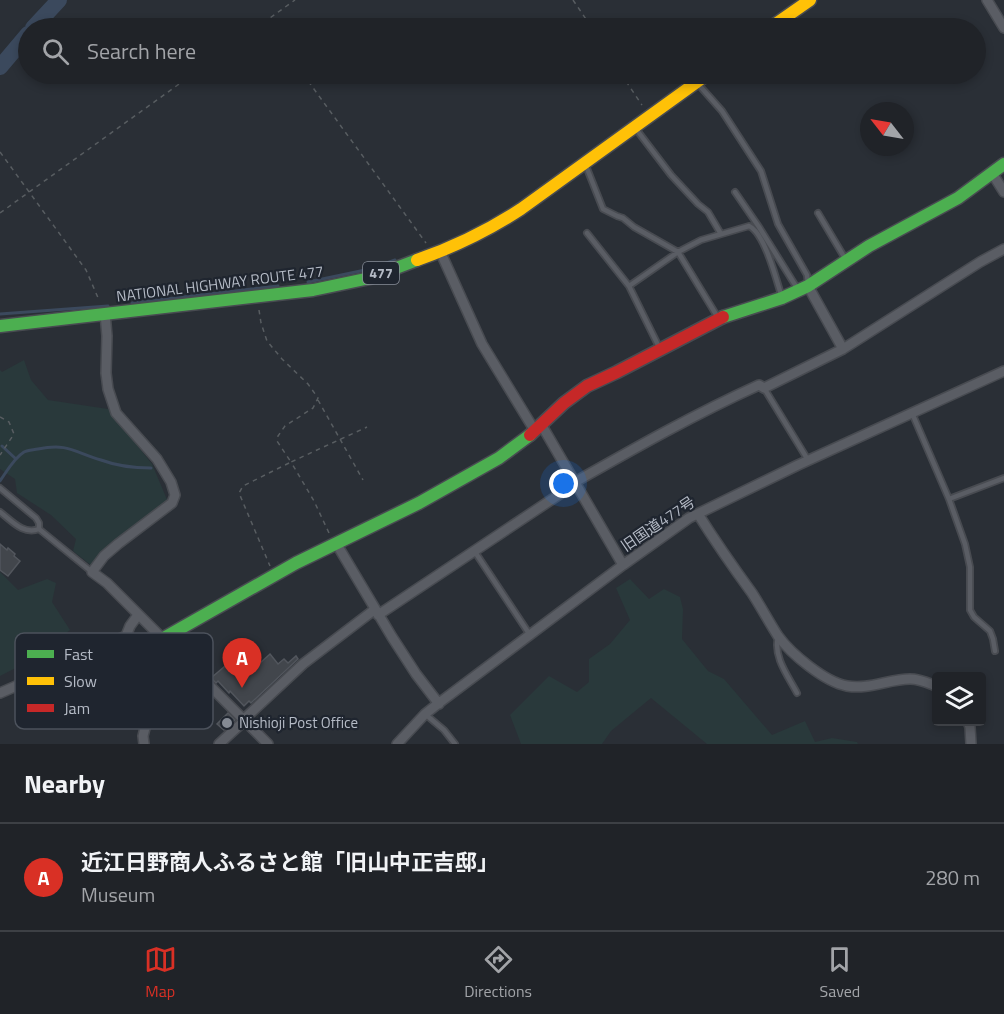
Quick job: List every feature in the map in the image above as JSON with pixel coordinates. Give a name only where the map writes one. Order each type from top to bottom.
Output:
[{"type":"main road","points":[[784,18],[810,0]]},
{"type":"main road","name":"NATIONAL HIGHWAY ROUTE 477","points":[[0,326],[313,290],[370,278],[438,253],[495,226],[693,84]]},
{"type":"main road","points":[[173,633],[335,543],[419,503],[499,458],[587,386],[718,318],[803,289],[869,246],[958,198],[1004,164]]},
{"type":"street","points":[[987,0],[1004,27]]},
{"type":"street","points":[[992,173],[1004,192]]},
{"type":"street","points":[[378,614],[475,552],[575,483],[715,405],[759,385],[764,388],[843,350],[1004,249]]},
{"type":"street","points":[[438,253],[482,344],[575,483],[623,565]]},
{"type":"street","points":[[803,289],[843,350]]},
{"type":"street","points":[[105,313],[106,373],[108,389],[116,413],[157,459],[171,482],[175,495],[172,503],[126,537],[104,556],[92,572],[156,633]]},
{"type":"street","name":"旧国道477号","points":[[397,744],[425,714],[680,524],[808,460],[1004,371]]},
{"type":"street","points":[[698,514],[786,646],[818,673],[849,687],[909,679],[932,685]]},
{"type":"street","points":[[335,543],[416,674],[439,704]]},
{"type":"street","points":[[219,744],[303,664],[374,610],[378,614]]},
{"type":"street","points":[[127,633],[138,615]]},
{"type":"street","points":[[0,693],[15,687]]},
{"type":"street","points":[[213,689],[268,744]]},
{"type":"street","points":[[970,726],[971,744]]},
{"type":"street","points":[[144,744],[145,729]]},
{"type":"lane","points":[[698,84],[722,111],[761,171],[778,224],[807,275],[803,289]]},
{"type":"lane","points":[[634,126],[670,175],[708,212],[720,234]]},
{"type":"lane","points":[[585,163],[603,208],[678,252],[718,318]]},
{"type":"lane","points":[[735,192],[803,289]]},
{"type":"lane","points":[[818,213],[847,261]]},
{"type":"lane","points":[[629,286],[678,252],[702,240],[749,226],[754,229],[767,253],[782,298]]},
{"type":"lane","points":[[587,233],[629,286],[660,349]]},
{"type":"lane","points":[[764,388],[808,460]]},
{"type":"lane","points":[[912,413],[965,543],[969,567],[970,610],[974,617],[990,631],[995,651]]},
{"type":"lane","points":[[949,499],[1004,478]]},
{"type":"lane","points":[[0,488],[36,518],[39,529],[92,572]]},
{"type":"lane","points":[[0,512],[26,531],[33,532],[39,529]]},
{"type":"lane","points":[[475,552],[531,635]]},
{"type":"lane","points":[[779,636],[776,644],[779,659],[797,693]]},
{"type":"lane","points":[[425,714],[444,730],[455,744]]},
{"type":"path","points":[[270,18],[295,0]]},
{"type":"path","points":[[573,0],[585,18]]},
{"type":"path","points":[[0,213],[179,84]]},
{"type":"path","points":[[311,84],[438,253]]},
{"type":"path","points":[[628,84],[649,116]]},
{"type":"path","points":[[0,152],[86,270],[105,313]]},
{"type":"path","points":[[256,297],[267,341],[308,384],[318,398],[363,480]]},
{"type":"path","points":[[318,398],[313,408],[285,426],[278,436],[278,441],[314,501],[335,543]]},
{"type":"path","points":[[0,417],[9,422],[14,434],[0,455]]},
{"type":"path","points":[[276,575],[239,493],[243,486],[367,427]]},
{"type":"shaded area","points":[[24,360],[31,380],[48,400],[108,409],[152,464],[168,502],[92,566],[73,551],[76,539],[51,515],[17,493],[15,479],[0,469],[0,370],[2,372]]},
{"type":"shaded area","points":[[0,572],[18,590],[47,579],[56,583],[52,602],[70,630],[66,633],[15,633],[15,668],[0,676]]},
{"type":"shaded area","points":[[630,579],[649,599],[664,589],[680,597],[683,609],[682,639],[708,671],[724,679],[772,735],[805,721],[815,742],[832,738],[858,744],[707,744],[651,698],[611,731],[602,744],[521,744],[510,715],[549,676],[577,692],[589,682],[589,659],[610,644],[630,620],[616,588]]},
{"type":"building","points":[[0,544],[7,550],[8,548],[20,561],[8,576],[0,570]]},
{"type":"building","points":[[270,654],[278,664],[284,659],[288,663],[296,656],[298,659],[251,703],[249,701],[244,706],[230,691],[229,693],[218,681],[216,683],[213,680],[213,676],[231,661],[244,675]]},
{"type":"building","points":[[228,713],[235,720],[224,730],[217,724]]},
{"type":"waterway","points":[[42,18],[59,0]]},
{"type":"waterway","points":[[0,67],[18,46]]},
{"type":"waterway","points":[[308,282],[370,269],[395,260]]},
{"type":"waterway","points":[[132,303],[278,286]]},
{"type":"waterway","points":[[0,314],[108,306]]},
{"type":"waterway","points":[[2,446],[16,459]]},
{"type":"waterway","points":[[0,481],[14,461],[24,452],[48,447],[71,449],[119,465],[151,468]]},
{"type":"traffic: fast","points":[[723,317],[782,298],[808,286],[869,246],[958,198],[1004,164]]},
{"type":"traffic: fast","points":[[0,326],[313,290],[370,278],[417,260]]},
{"type":"traffic: fast","points":[[173,633],[296,563],[419,503],[499,458],[530,435]]},
{"type":"traffic: slow","points":[[784,18],[810,0]]},
{"type":"traffic: slow","points":[[417,260],[471,238],[521,209],[694,84]]},
{"type":"traffic: jam","points":[[530,435],[564,403],[587,386],[723,317]]},
{"type":"place","name":"近江日野商人ふるさと館「旧山中正吉邸」","points":[[242,688]]},
{"type":"place","name":"Nishioji Post Office","points":[[227,723]]}]
